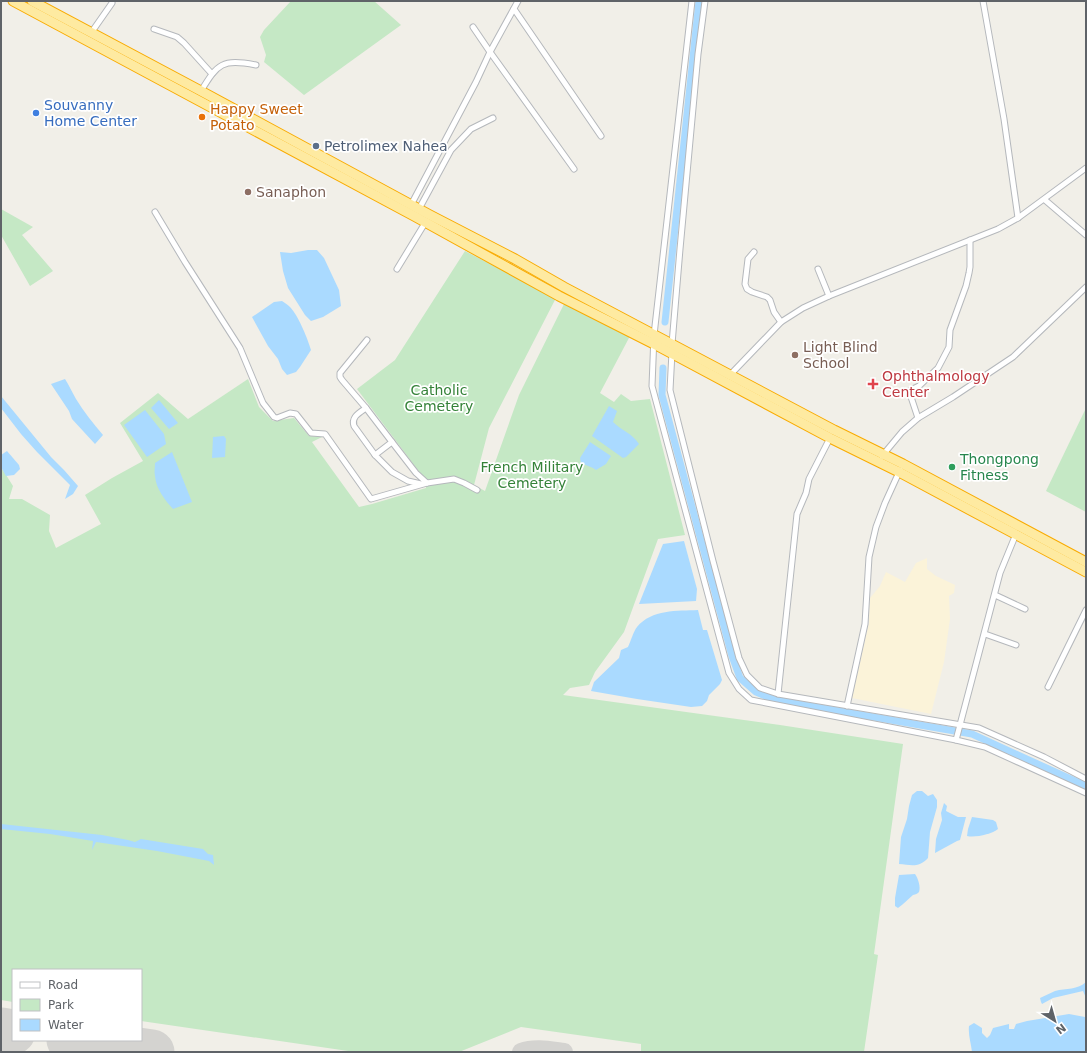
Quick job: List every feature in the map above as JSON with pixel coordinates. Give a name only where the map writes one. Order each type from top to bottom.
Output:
[{"type":"highway","points":[[13,1],[559,296],[730,375],[880,459]]},
{"type":"highway","points":[[32,1],[415,207],[515,259],[654,340]]},
{"type":"highway","points":[[672,349],[830,438],[901,468],[1086,562]]},
{"type":"highway","points":[[901,468],[1086,572]]},
{"type":"street","points":[[415,207],[490,52],[518,1]]},
{"type":"street","points":[[692,1],[654,340],[652,386],[729,673],[739,689],[750,700],[957,739],[985,747],[1086,793]]},
{"type":"street","points":[[705,1],[698,54],[680,249],[670,390],[739,658],[747,675],[760,688],[778,694],[960,727],[979,728],[1086,779]]},
{"type":"street","points":[[983,1],[1004,120],[1018,218]]},
{"type":"street","points":[[91,32],[112,3]]},
{"type":"street","points":[[514,9],[601,136]]},
{"type":"street","points":[[474,26],[490,52],[574,169]]},
{"type":"street","points":[[154,30],[181,40],[212,74]]},
{"type":"street","points":[[201,91],[212,74],[221,65],[244,63],[256,65]]},
{"type":"street","points":[[415,207],[451,150],[471,129],[493,118]]},
{"type":"street","points":[[730,375],[781,322],[803,308],[829,296],[998,229],[1018,218],[1044,200],[1086,168]]},
{"type":"street","points":[[1044,200],[1086,235]]},
{"type":"street","points":[[155,212],[240,348],[263,403],[271,415],[277,418],[290,413],[296,414],[311,433],[325,434],[371,500],[424,484],[454,479],[477,490]]},
{"type":"street","points":[[397,269],[425,223]]},
{"type":"street","points":[[918,418],[911,398],[911,390],[919,386],[938,368],[949,347],[950,330],[966,286],[969,273],[970,240]]},
{"type":"street","points":[[754,252],[748,259],[745,284],[752,292],[767,297],[770,300],[774,312],[781,322]]},
{"type":"street","points":[[818,269],[829,296]]},
{"type":"street","points":[[880,459],[902,432],[918,418],[1014,357],[1086,286]]},
{"type":"street","points":[[367,340],[340,373],[340,377],[366,408],[424,484]]},
{"type":"street","points":[[366,408],[353,419],[353,422],[354,426],[375,456],[392,472],[408,481],[424,484]]},
{"type":"street","points":[[778,694],[797,514],[806,493],[809,479],[830,438]]},
{"type":"street","points":[[375,456],[392,442]]},
{"type":"street","points":[[847,706],[865,624],[869,558],[876,527],[884,503],[901,468]]},
{"type":"street","points":[[957,739],[1000,573],[1016,534]]},
{"type":"street","points":[[995,595],[1025,609]]},
{"type":"street","points":[[1048,687],[1086,610]]},
{"type":"street","points":[[985,634],[1016,645]]},
{"type":"green space","points":[[291,1],[374,1],[401,25],[304,95],[264,62],[266,55],[260,37],[264,30]]},
{"type":"green space","points":[[1,209],[33,227],[22,235],[53,271],[30,286],[1,235]]},
{"type":"green space","points":[[465,251],[556,298],[489,428],[474,485],[485,491],[519,395],[565,302],[630,336],[600,393],[614,402],[621,394],[631,401],[650,399],[685,535],[658,539],[624,632],[595,672],[589,685],[570,688],[563,695],[780,725],[903,744],[874,954],[878,955],[864,1052],[641,1052],[641,1044],[521,1027],[459,1052],[355,1052],[142,1021],[142,969],[12,969],[12,1002],[1,1000],[1,467],[13,486],[9,499],[22,499],[50,515],[49,531],[56,548],[101,524],[85,495],[143,461],[120,423],[158,393],[188,419],[248,379],[259,407],[273,421],[294,418],[309,436],[322,437],[312,442],[359,507],[372,504],[426,488],[426,481],[357,389],[395,360]]},
{"type":"green space","points":[[1086,408],[1086,512],[1046,491]]},
{"type":"sand","points":[[927,558],[927,569],[936,576],[955,585],[954,593],[949,596],[950,619],[944,662],[931,714],[852,698],[869,623],[870,598],[880,586],[886,572],[905,582],[916,563]]},
{"type":"water","points":[[317,250],[324,258],[339,290],[341,306],[323,317],[311,321],[305,315],[288,288],[280,252],[291,253]]},
{"type":"water","points":[[282,301],[290,307],[299,321],[311,350],[296,372],[287,375],[282,369],[278,359],[268,346],[252,317],[274,302]]},
{"type":"water","points":[[65,379],[82,408],[103,435],[95,444],[72,419],[69,411],[51,384]]},
{"type":"water","points":[[1,396],[51,457],[78,486],[73,494],[65,499],[70,485],[21,434],[1,408]]},
{"type":"water","points":[[159,400],[178,423],[169,429],[151,408]]},
{"type":"water","points":[[609,406],[617,411],[613,422],[633,437],[639,444],[626,457],[623,458],[592,436]]},
{"type":"water","points":[[145,410],[164,434],[166,444],[147,457],[124,425]]},
{"type":"water","points":[[224,436],[226,439],[225,457],[212,458],[213,437]]},
{"type":"water","points":[[590,442],[611,456],[606,464],[596,470],[581,463],[580,458]]},
{"type":"water","points":[[7,451],[19,465],[20,469],[14,475],[6,476],[1,467],[1,455]]},
{"type":"water","points":[[172,452],[192,502],[173,509],[159,490],[155,473],[155,463]]},
{"type":"water","points":[[684,541],[697,589],[696,601],[639,604],[663,544]]},
{"type":"water","points":[[698,610],[703,630],[707,630],[722,680],[702,706],[691,707],[591,691],[594,682],[619,658],[621,650],[628,647],[637,627],[643,621],[665,612]]},
{"type":"water","points":[[917,791],[922,791],[928,796],[933,794],[937,800],[937,807],[930,832],[928,858],[918,865],[899,864],[901,837],[907,819],[912,795]]},
{"type":"water","points":[[944,803],[947,806],[946,811],[958,817],[966,817],[960,840],[935,853],[936,839],[942,820],[941,813]]},
{"type":"water","points":[[972,817],[993,820],[996,822],[998,829],[983,835],[967,836]]},
{"type":"water","points":[[1,824],[102,835],[135,842],[141,839],[203,849],[208,854],[213,855],[214,865],[209,861],[157,851],[96,842],[92,850],[93,841],[50,834],[1,829]]},
{"type":"water","points":[[915,874],[919,883],[919,892],[913,895],[898,908],[895,906],[895,898],[899,875]]},
{"type":"water","points":[[1086,982],[1086,998],[1083,991],[1053,998],[1042,1004],[1041,1002],[1040,998],[1053,992],[1076,988]]},
{"type":"water","points":[[1069,1014],[1085,1017],[1086,1015],[1085,1052],[972,1052],[969,1026],[974,1023],[982,1028],[982,1033],[987,1038],[993,1028],[1009,1024],[1009,1029],[1014,1029],[1016,1024],[1027,1021]]},
{"type":"waterway","points":[[665,322],[699,1]]},
{"type":"waterway","points":[[663,368],[662,395],[732,656],[740,678],[756,692],[775,700],[972,734],[1086,786]]},
{"type":"taxiway","points":[[521,1052],[537,1049],[564,1052]]},
{"type":"runway","points":[[1,1030],[12,1032]]},
{"type":"runway","points":[[76,1041],[152,1052]]},
{"type":"place","name":"Souvanny Home Center","points":[[36,113]]},
{"type":"place","name":"Happy Sweet Potato","points":[[202,117]]},
{"type":"place","name":"Petrolimex Nahea","points":[[316,146]]},
{"type":"place","name":"Sanaphon","points":[[248,192]]},
{"type":"place","name":"Light Blind School","points":[[795,355]]},
{"type":"place","name":"Ophthalmology Center","points":[[873,384]]},
{"type":"place","name":"Thongpong Fitness","points":[[952,467]]},
{"type":"park label","name":"Catholic Cemetery","points":[[439,398]]},
{"type":"park label","name":"French Military Cemetery","points":[[532,476]]}]
